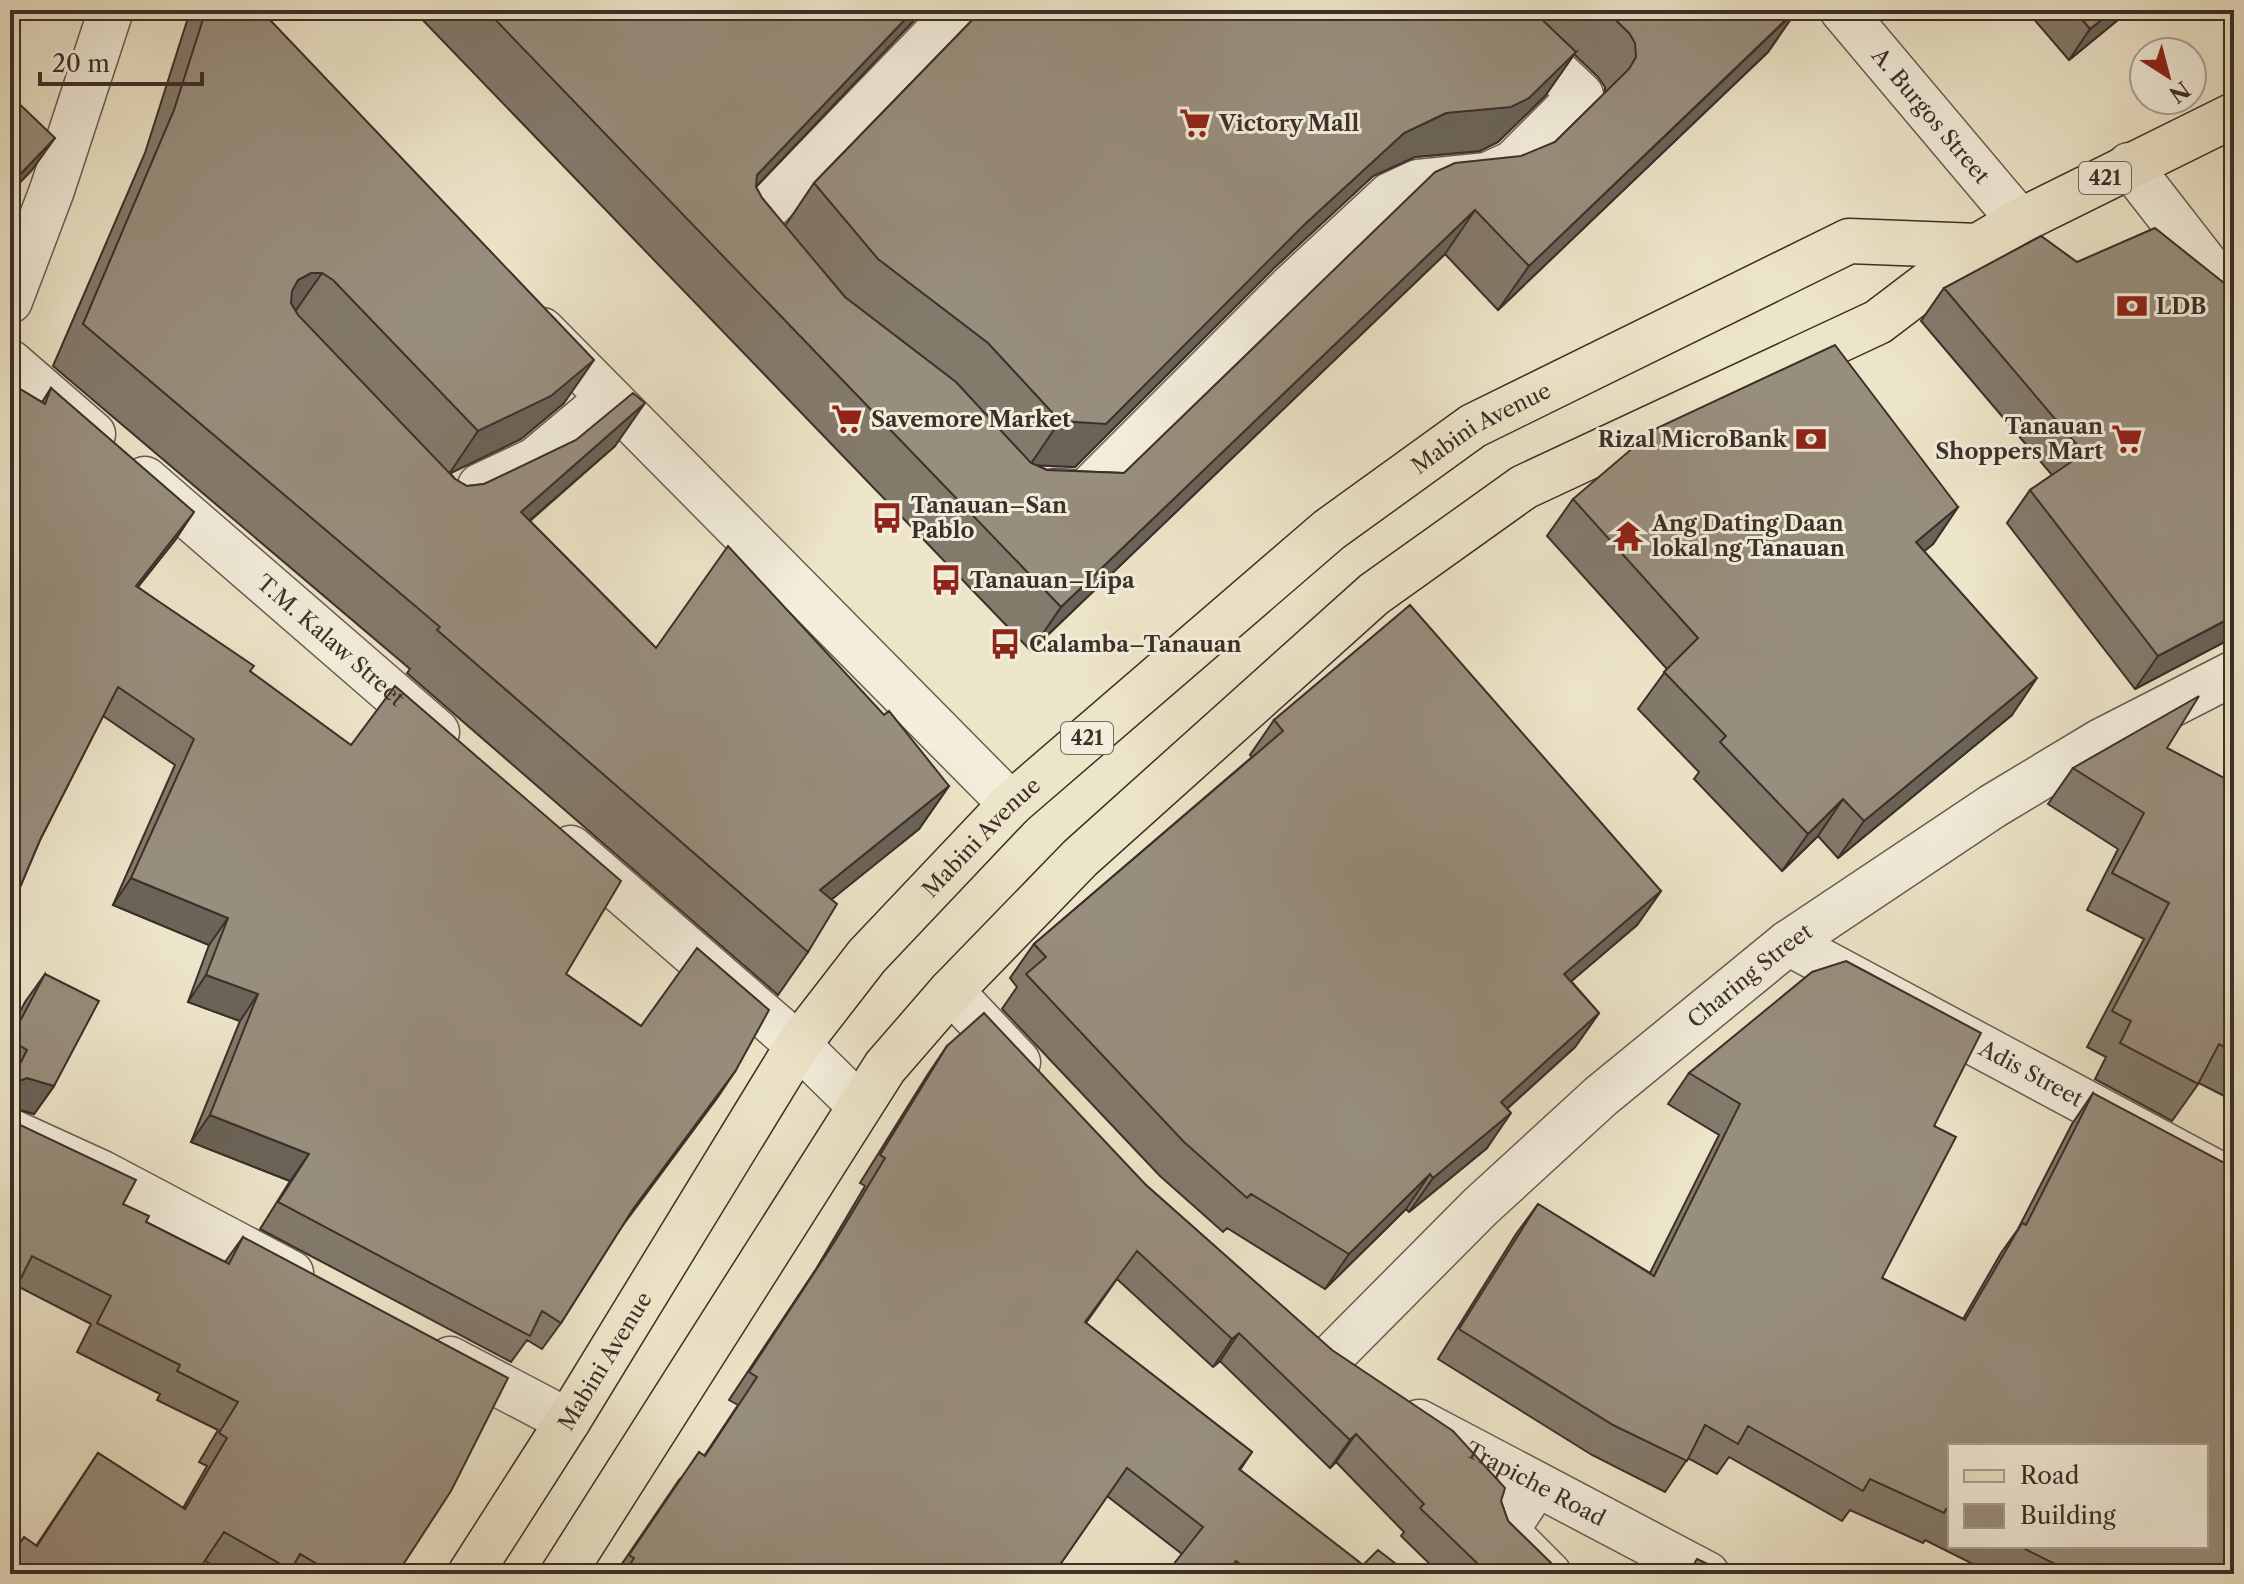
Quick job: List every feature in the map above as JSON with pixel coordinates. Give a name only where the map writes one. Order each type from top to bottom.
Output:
[{"type":"main road","name":"421","points":[[563,1574],[885,1067],[951,991],[1080,858],[1387,585],[1524,487],[1878,322],[1978,246],[2020,221],[2234,115]]},
{"type":"main road","name":"Mabini Avenue","points":[[470,1574],[568,1421],[798,1045],[867,956],[1011,804],[1329,530],[1473,426],[1849,241],[1978,246]]},
{"type":"street","points":[[800,285],[750,226],[959,10]]},
{"type":"street","points":[[1018,489],[1085,493],[1292,286],[1390,195],[1418,182],[1487,175],[1513,163],[1581,95],[1491,10]]},
{"type":"street","name":"A. Burgos Street","points":[[1842,10],[2020,221]]},
{"type":"street","points":[[10,301],[52,190],[103,15]]},
{"type":"street","points":[[2129,165],[2234,300]]},
{"type":"street","points":[[510,298],[1011,804]]},
{"type":"street","name":"T.M. Kalaw Street","points":[[10,362],[464,755]]},
{"type":"street","points":[[443,504],[535,460],[609,398]]},
{"type":"street","name":"Charing Street","points":[[1329,1359],[1480,1207],[1601,1096],[1788,943],[2040,777],[2101,741],[2234,673]]},
{"type":"street","points":[[536,817],[798,1045],[859,1105]]},
{"type":"street","name":"Adis Street","points":[[1788,943],[2234,1182]]},
{"type":"street","points":[[951,991],[1047,1092]]},
{"type":"street","points":[[10,1131],[102,1173],[322,1290]]},
{"type":"street","name":"Trapiche Road","points":[[1294,1328],[1329,1359],[1425,1426],[1707,1574]]},
{"type":"street","points":[[418,1341],[568,1421]]},
{"type":"street","points":[[1536,1485],[1506,1531],[1549,1574]]},
{"type":"building","points":[[206,10],[258,10],[272,22],[594,360],[551,396],[478,431],[333,280],[322,273],[311,273],[298,280],[292,291],[291,303],[298,315],[455,479],[467,486],[484,484],[576,440],[633,393],[645,403],[521,512],[656,648],[728,546],[884,715],[889,711],[949,786],[820,890],[837,904],[808,952],[437,630],[440,627],[83,324],[174,110]]},
{"type":"building","points":[[486,10],[914,10],[757,175],[756,187],[845,297],[956,382],[1031,463],[1047,470],[1124,473],[1435,172],[1455,163],[1521,156],[1555,142],[1629,69],[1636,57],[1635,43],[1629,33],[1605,10],[1796,10],[1529,266],[1475,210],[1061,607]]},
{"type":"building","points":[[982,10],[1532,10],[1576,52],[1529,98],[1511,107],[1446,113],[1404,133],[1305,224],[1106,424],[1060,421],[988,343],[878,259],[814,183]]},
{"type":"building","points":[[2074,10],[2114,10],[2090,29]]},
{"type":"building","points":[[10,95],[55,138],[10,185]]},
{"type":"building","name":"Tanauan Shoppers Mart","points":[[2155,228],[2234,291],[2234,616],[2158,656],[2030,490],[2084,453],[1944,288],[2041,236],[2077,262]]},
{"type":"building","points":[[1835,345],[1958,507],[1916,542],[2037,678],[1864,821],[1843,799],[1808,834],[1720,742],[1726,736],[1664,672],[1698,638],[1573,499],[1655,429]]},
{"type":"building","points":[[10,383],[45,404],[51,388],[194,512],[136,586],[254,666],[250,671],[351,745],[395,686],[621,881],[566,974],[641,1026],[697,948],[769,1010],[736,1070],[633,1209],[561,1323],[542,1311],[530,1336],[278,1202],[309,1154],[210,1115],[258,994],[206,975],[228,918],[131,878],[194,739],[118,687],[40,840],[18,892],[10,888]]},
{"type":"building","points":[[1410,605],[1661,891],[1564,974],[1599,1013],[1501,1102],[1511,1113],[1433,1178],[1430,1174],[1349,1254],[1251,1194],[1247,1198],[1184,1142],[1026,974],[1046,957],[1034,944],[1283,731],[1274,720]]},
{"type":"building","points":[[2199,696],[2167,748],[2234,783],[2234,1052],[2219,1044],[2198,1084],[2120,1043],[2131,1021],[2112,1011],[2169,903],[2112,873],[2144,813],[2073,768]]},
{"type":"building","points":[[1846,961],[1981,1033],[1934,1126],[1956,1137],[1882,1278],[1965,1320],[2022,1223],[2026,1225],[2093,1093],[2234,1168],[2234,1574],[2075,1574],[2023,1548],[2208,1548],[2208,1444],[1948,1444],[1948,1510],[1944,1513],[1870,1479],[1863,1491],[1748,1426],[1738,1444],[1705,1425],[1687,1461],[1613,1425],[1459,1329],[1538,1204],[1654,1276],[1740,1104],[1689,1073],[1812,972]]},
{"type":"building","points":[[45,974],[99,1001],[54,1086],[27,1078],[16,1082],[10,1089],[27,1050],[10,1040]]},
{"type":"building","points":[[984,1013],[1146,1185],[1332,1350],[1453,1431],[1505,1488],[1501,1501],[1508,1521],[1552,1564],[1563,1570],[1580,1567],[1586,1574],[1467,1574],[1477,1563],[1420,1508],[1424,1504],[1356,1434],[1350,1440],[1239,1333],[1232,1339],[1137,1251],[1085,1322],[1252,1452],[1239,1469],[1363,1565],[1378,1550],[1409,1574],[1253,1574],[1236,1561],[1226,1574],[1166,1574],[1203,1527],[1127,1468],[1057,1569],[1065,1574],[624,1574],[634,1558],[629,1555],[699,1452],[705,1456],[757,1377],[749,1372],[835,1241],[885,1158],[880,1155],[947,1046]]},
{"type":"building","points":[[10,1117],[20,1125],[136,1180],[123,1204],[149,1216],[146,1222],[229,1264],[243,1237],[508,1378],[451,1491],[397,1574],[334,1574],[300,1554],[291,1570],[224,1532],[196,1574],[10,1574],[10,1558],[24,1537],[37,1546],[98,1453],[185,1509],[227,1438],[219,1433],[238,1402],[177,1371],[180,1365],[97,1323],[111,1296],[32,1256],[10,1300]]},
{"type":"building","points":[[1697,1559],[1716,1568],[1737,1574],[1688,1574]]},
{"type":"place","name":"Victory Mall","points":[[1195,123]]},
{"type":"place","name":"LDB","points":[[2132,306]]},
{"type":"place","name":"Savemore Market","points":[[847,419]]},
{"type":"place","name":"Rizal MicroBank","points":[[1811,439]]},
{"type":"place","name":"Tanauan Shoppers Mart","points":[[2127,439]]},
{"type":"place","name":"Tanauan–San Pablo","points":[[887,518]]},
{"type":"place","name":"Ang Dating Daan lokal ng Tanauan","points":[[1628,536]]},
{"type":"place","name":"Tanauan–Lipa","points":[[946,580]]},
{"type":"place","name":"Calamba–Tanauan","points":[[1005,644]]}]
